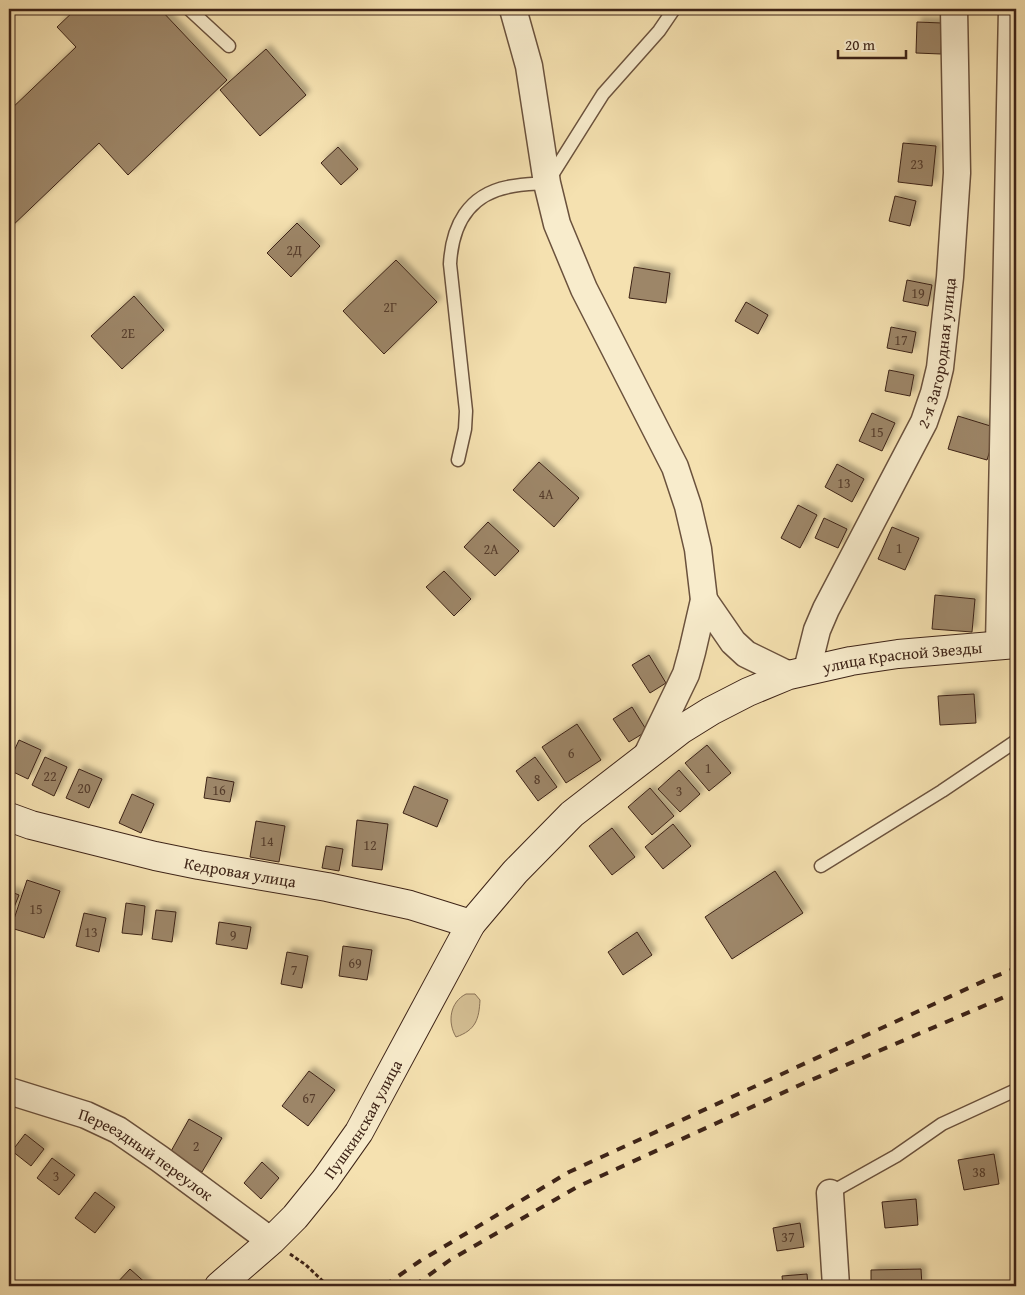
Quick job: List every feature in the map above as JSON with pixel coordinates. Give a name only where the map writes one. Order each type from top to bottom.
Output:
[{"type":"street","points":[[513,9],[529,66],[547,183],[557,224],[576,271],[675,467],[688,506],[698,549],[704,600],[686,674],[647,755]]},
{"type":"street","name":"2-я Загородная улица","points":[[798,673],[826,609],[924,422],[934,394],[940,368],[950,277],[957,173],[954,9]]},
{"type":"street","points":[[1008,644],[1012,9]]},
{"type":"street","points":[[704,600],[733,642],[746,654],[798,673]]},
{"type":"street","name":"улица Красной Звезды","points":[[647,755],[711,710],[748,692],[798,673],[851,661],[898,654],[1008,644]]},
{"type":"street","name":"Пушкинская улица","points":[[219,1286],[271,1241],[295,1217],[325,1180],[359,1132],[471,924],[514,872],[572,814],[647,755]]},
{"type":"street","name":"Кедровая улица","points":[[9,817],[40,828],[164,858],[327,887],[410,905],[471,924]]},
{"type":"street","name":"Переездный переулок","points":[[9,1091],[86,1114],[118,1130],[271,1241]]},
{"type":"street","points":[[830,1193],[836,1286]]},
{"type":"lane","points":[[189,9],[229,46]]},
{"type":"lane","points":[[458,460],[465,429],[466,411],[450,264],[456,227],[465,213],[479,200],[493,191],[508,187],[547,183],[602,94],[659,31],[674,9]]},
{"type":"lane","points":[[821,866],[942,791],[1016,741]]},
{"type":"lane","points":[[830,1193],[896,1156],[942,1124],[1016,1090]]},
{"type":"path","points":[[271,1241],[306,1265],[328,1286]]},
{"type":"shaded area","points":[[466,994],[475,994],[480,1000],[479,1013],[472,1027],[456,1037],[451,1019],[453,1007]]},
{"type":"building","points":[[76,9],[160,9],[227,80],[128,175],[99,143],[9,229],[9,111],[76,47],[57,27]]},
{"type":"building","points":[[917,22],[942,23],[941,54],[916,53]]},
{"type":"building","points":[[266,49],[306,95],[260,136],[220,90]]},
{"type":"building","points":[[903,143],[936,146],[932,186],[898,182]]},
{"type":"building","points":[[338,147],[358,169],[341,185],[321,163]]},
{"type":"building","points":[[895,196],[916,201],[910,226],[889,221]]},
{"type":"building","points":[[297,223],[320,246],[291,277],[267,253]]},
{"type":"building","points":[[396,260],[437,302],[384,354],[343,311]]},
{"type":"building","points":[[634,267],[670,273],[666,303],[629,298]]},
{"type":"building","points":[[907,280],[932,285],[928,306],[903,301]]},
{"type":"building","points":[[134,296],[164,330],[122,369],[91,336]]},
{"type":"building","points":[[746,302],[768,315],[758,334],[735,321]]},
{"type":"building","points":[[891,327],[916,332],[912,353],[887,348]]},
{"type":"building","points":[[889,370],[914,375],[910,396],[885,391]]},
{"type":"building","points":[[872,413],[895,423],[882,451],[859,441]]},
{"type":"building","points":[[958,416],[997,428],[987,460],[948,449]]},
{"type":"building","points":[[539,462],[579,498],[554,527],[513,490]]},
{"type":"building","points":[[837,464],[864,479],[852,502],[825,487]]},
{"type":"building","points":[[798,505],[817,515],[800,548],[781,538]]},
{"type":"building","points":[[824,518],[847,529],[838,548],[815,538]]},
{"type":"building","points":[[488,522],[519,551],[495,576],[464,547]]},
{"type":"building","points":[[892,527],[919,538],[905,570],[878,559]]},
{"type":"building","points":[[444,571],[471,599],[454,616],[426,587]]},
{"type":"building","points":[[935,595],[975,599],[972,632],[932,629]]},
{"type":"building","points":[[649,655],[666,683],[650,693],[632,665]]},
{"type":"building","points":[[974,694],[976,723],[940,725],[938,696]]},
{"type":"building","points":[[632,707],[647,731],[629,742],[613,719]]},
{"type":"building","points":[[577,724],[601,760],[566,783],[542,747]]},
{"type":"building","points":[[19,740],[41,750],[28,779],[9,770],[9,762]]},
{"type":"building","points":[[707,745],[731,773],[709,791],[685,763]]},
{"type":"building","points":[[45,757],[67,767],[54,796],[32,785]]},
{"type":"building","points":[[535,757],[557,787],[538,801],[516,771]]},
{"type":"building","points":[[79,769],[102,779],[89,808],[66,798]]},
{"type":"building","points":[[679,770],[700,794],[680,812],[658,789]]},
{"type":"building","points":[[207,777],[234,782],[230,802],[204,798]]},
{"type":"building","points":[[414,786],[448,800],[437,827],[403,813]]},
{"type":"building","points":[[650,788],[674,816],[652,835],[628,807]]},
{"type":"building","points":[[132,794],[154,804],[141,833],[119,823]]},
{"type":"building","points":[[357,820],[388,824],[382,870],[352,866]]},
{"type":"building","points":[[256,821],[285,826],[279,862],[250,857]]},
{"type":"building","points":[[673,824],[691,846],[663,869],[645,847]]},
{"type":"building","points":[[612,828],[635,857],[612,875],[589,846]]},
{"type":"building","points":[[326,846],[343,849],[339,871],[322,868]]},
{"type":"building","points":[[775,871],[803,913],[732,959],[705,917]]},
{"type":"building","points":[[27,880],[60,891],[44,938],[11,928]]},
{"type":"building","points":[[9,891],[19,895],[9,920]]},
{"type":"building","points":[[126,903],[145,906],[142,935],[122,933]]},
{"type":"building","points":[[156,910],[176,912],[172,942],[152,939]]},
{"type":"building","points":[[84,913],[106,918],[99,952],[76,946]]},
{"type":"building","points":[[219,922],[251,927],[247,949],[216,944]]},
{"type":"building","points":[[637,932],[652,955],[623,975],[608,952]]},
{"type":"building","points":[[343,946],[372,950],[367,980],[339,976]]},
{"type":"building","points":[[287,952],[308,956],[302,988],[281,984]]},
{"type":"building","points":[[309,1071],[335,1090],[308,1126],[282,1106]]},
{"type":"building","points":[[189,1119],[222,1138],[202,1172],[170,1153]]},
{"type":"building","points":[[25,1134],[44,1149],[31,1166],[12,1151]]},
{"type":"building","points":[[994,1154],[999,1184],[964,1190],[958,1160]]},
{"type":"building","points":[[52,1158],[75,1175],[59,1195],[37,1178]]},
{"type":"building","points":[[262,1162],[279,1178],[261,1199],[244,1183]]},
{"type":"building","points":[[95,1192],[115,1207],[95,1233],[75,1218]]},
{"type":"building","points":[[916,1199],[918,1225],[885,1228],[882,1202]]},
{"type":"building","points":[[800,1223],[804,1247],[777,1251],[773,1228]]},
{"type":"building","points":[[130,1269],[149,1286],[114,1286]]},
{"type":"building","points":[[921,1269],[922,1286],[871,1286],[871,1270]]},
{"type":"building","points":[[807,1274],[808,1286],[783,1286],[782,1276]]},
{"type":"railway","points":[[384,1286],[420,1261],[569,1172],[986,980],[1016,968]]},
{"type":"railway","points":[[414,1286],[450,1260],[577,1187],[802,1084],[1016,992]]}]
